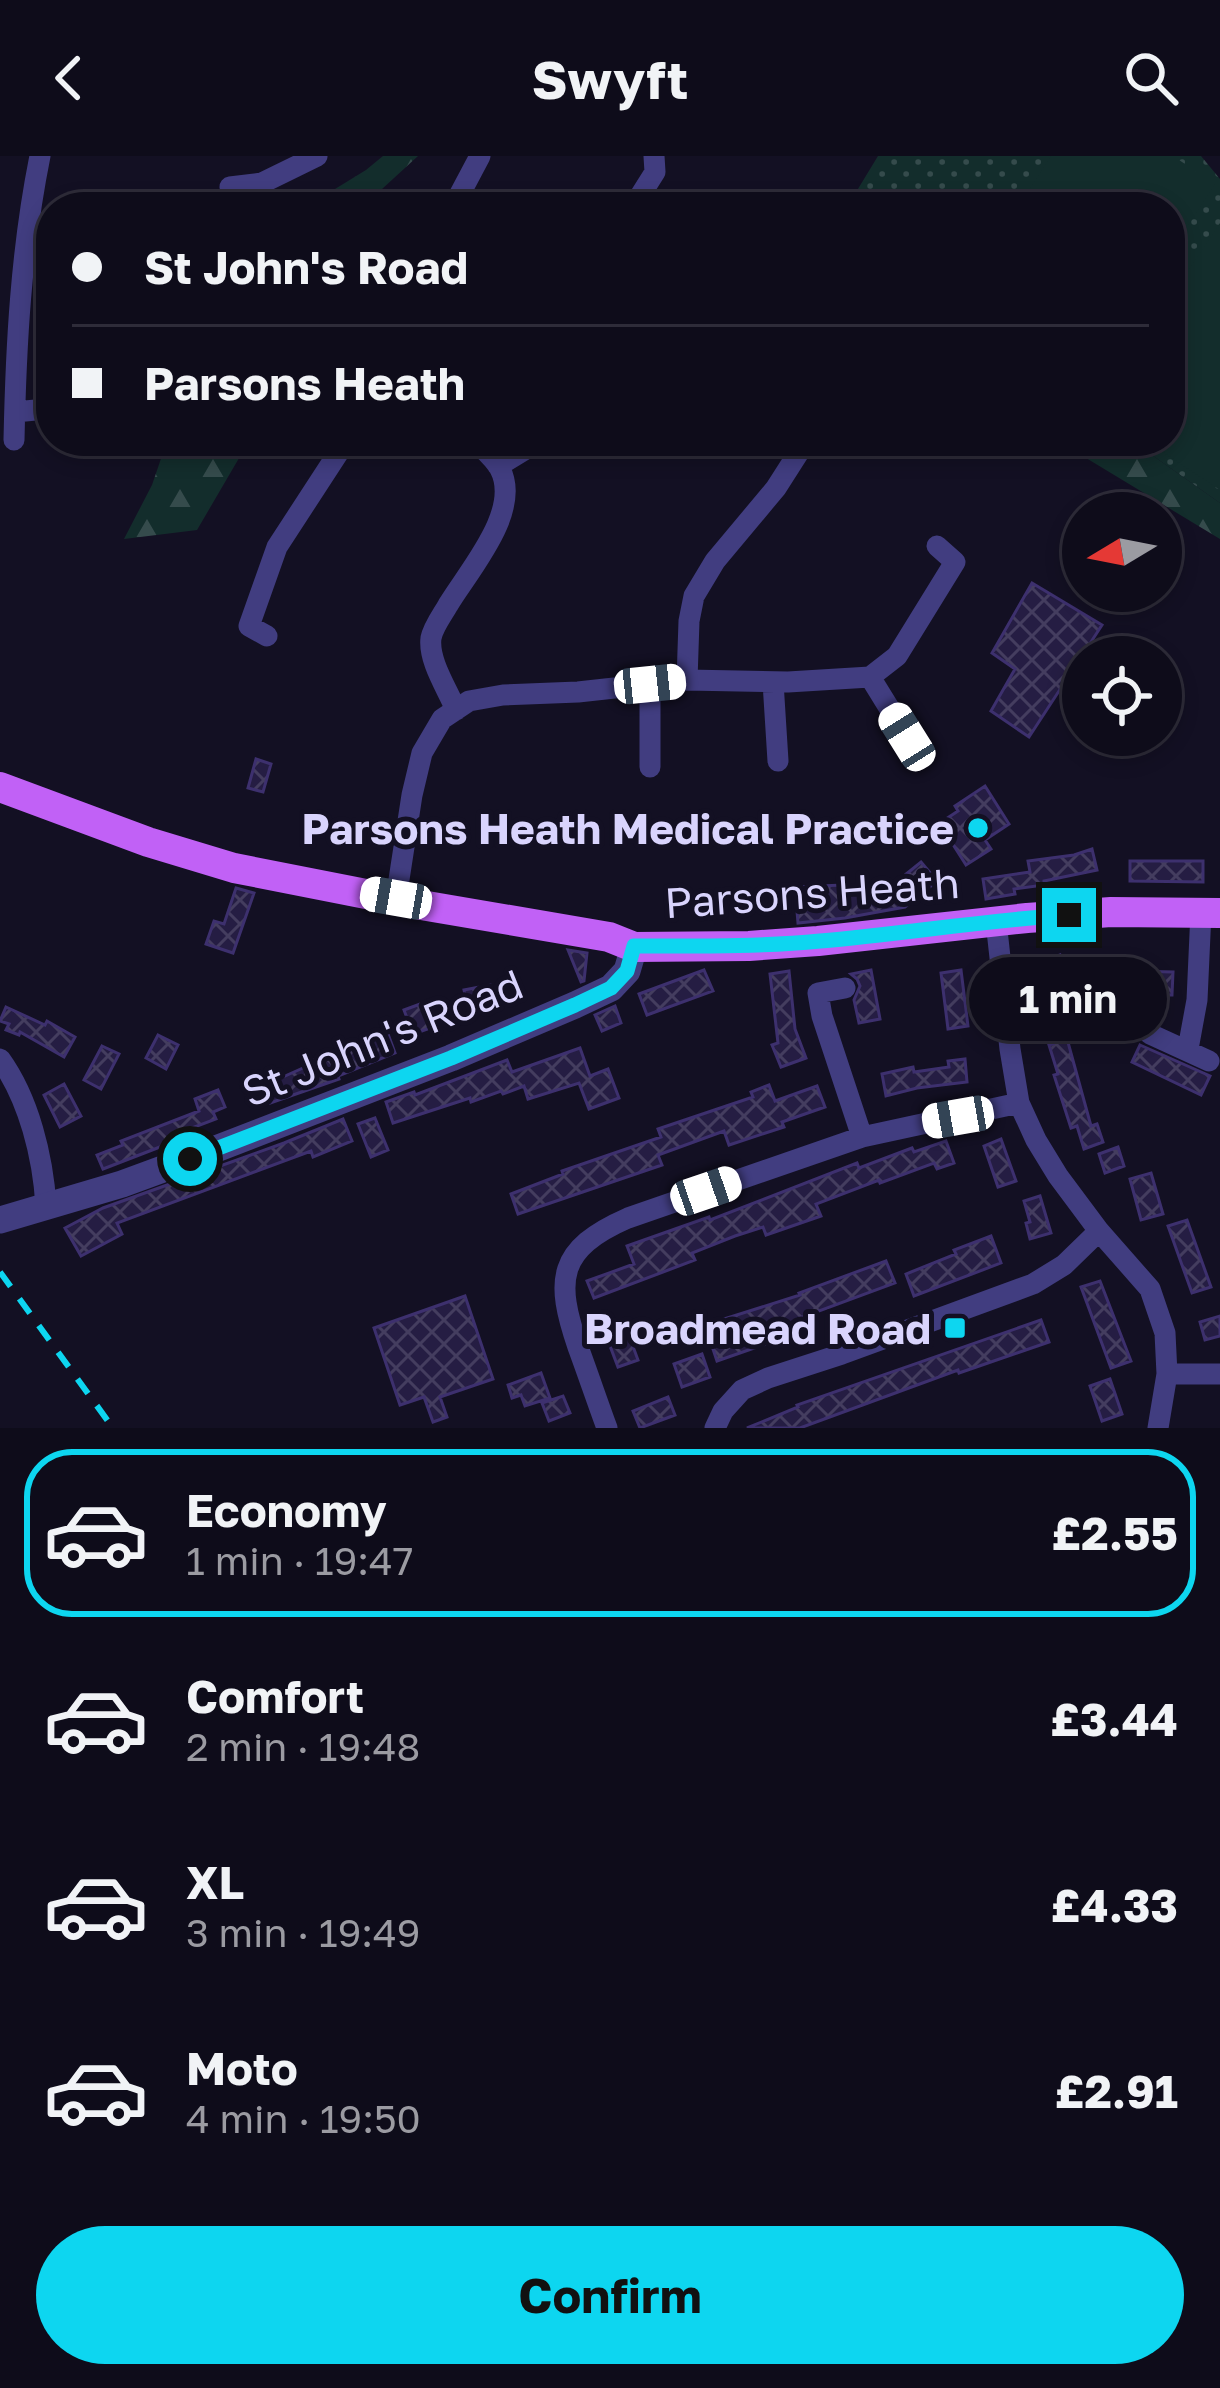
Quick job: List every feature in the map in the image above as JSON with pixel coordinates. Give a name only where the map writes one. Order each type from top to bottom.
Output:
[{"type":"main road","name":"Parsons Heath","points":[[0,788],[234,868],[609,937],[634,946],[749,946],[1111,912],[1211,912]]},
{"type":"street","points":[[14,440],[15,342],[40,156]]},
{"type":"street","points":[[230,187],[262,183],[316,156]]},
{"type":"street","points":[[461,192],[480,156]]},
{"type":"street","points":[[642,192],[655,172],[654,156]]},
{"type":"street","points":[[15,412],[36,410]]},
{"type":"street","points":[[267,636],[249,626],[277,547],[336,456]]},
{"type":"street","points":[[456,710],[435,662],[431,639],[502,517],[503,475],[489,456]]},
{"type":"street","points":[[498,466],[514,456]]},
{"type":"street","points":[[687,680],[694,596],[715,561],[796,456]]},
{"type":"street","points":[[396,898],[422,753],[442,719],[469,701],[687,680],[870,677],[897,656],[959,554],[937,546]]},
{"type":"street","points":[[870,677],[907,737]]},
{"type":"street","points":[[773,682],[778,761]]},
{"type":"street","points":[[650,684],[650,767]]},
{"type":"street","points":[[1188,1049],[1211,912]]},
{"type":"street","points":[[996,921],[1019,1103],[1058,1176],[1150,1289],[1165,1333],[1167,1373],[1158,1428]]},
{"type":"street","name":"St John's Road","points":[[22,1214],[190,1159],[575,1005],[611,988],[627,971],[634,946]]},
{"type":"street","points":[[845,988],[818,993],[862,1137]]},
{"type":"street","points":[[1150,1034],[1209,1060]]},
{"type":"street","points":[[0,1059],[27,1076],[36,1149],[22,1214]]},
{"type":"street","points":[[607,1428],[562,1288],[568,1266],[583,1244],[628,1218],[862,1137],[1019,1103]]},
{"type":"street","points":[[715,1428],[742,1390],[1034,1284],[1064,1265],[1100,1232]]},
{"type":"street","points":[[1167,1373],[1220,1374]]},
{"type":"green space","points":[[383,156],[418,156],[382,189],[330,192]]},
{"type":"green space","points":[[878,156],[1201,156],[1220,179],[1220,503],[1153,456],[1185,456],[1185,192],[856,192]]},
{"type":"green space","points":[[1051,156],[1173,156],[1215,184],[1185,230],[1185,192],[1028,192]]},
{"type":"green space","points":[[1220,223],[1220,490],[1169,456],[1185,456],[1185,276]]},
{"type":"green space","points":[[162,456],[240,456],[197,530],[124,539]]},
{"type":"green space","points":[[1083,456],[1153,456],[1220,503],[1220,539],[1182,516],[1182,492],[1142,492]]},
{"type":"building","points":[[1032,583],[1062,601],[1062,612],[1080,612],[1102,625],[1095,636],[1062,636],[1062,686],[1029,737],[991,711],[1015,669],[992,653]]},
{"type":"building","points":[[256,759],[271,764],[263,792],[248,788]]},
{"type":"building","name":"Parsons Heath Medical Practice","points":[[985,786],[1009,824],[985,840],[991,849],[966,865],[947,835],[954,831],[946,819],[958,811],[955,806]]},
{"type":"building","points":[[1092,849],[1097,870],[986,899],[983,879],[1030,872],[1028,861]]},
{"type":"building","points":[[1130,861],[1203,861],[1203,882],[1130,881]]},
{"type":"building","points":[[921,862],[937,881],[905,907],[798,923],[795,887],[843,885],[844,893],[895,883]]},
{"type":"building","points":[[236,888],[254,893],[233,953],[206,944],[214,921],[224,924]]},
{"type":"building","points":[[568,950],[587,953],[584,981],[581,982]]},
{"type":"building","points":[[1060,955],[1066,974],[1060,976],[1069,1001],[1063,1003],[1073,1032],[1066,1035],[1091,1126],[1097,1124],[1103,1142],[1084,1149],[1077,1126],[1071,1128],[1049,1045],[1053,1044],[1047,1023],[1053,1020],[1040,962]]},
{"type":"building","points":[[704,970],[713,991],[647,1015],[639,994]]},
{"type":"building","points":[[871,970],[880,1019],[859,1023],[854,1000],[860,986],[851,974]]},
{"type":"building","points":[[961,970],[968,1026],[948,1029],[941,973]]},
{"type":"building","points":[[789,971],[795,1029],[806,1058],[781,1067],[772,1045],[778,1043],[770,974]]},
{"type":"building","points":[[1130,971],[1173,972],[1172,995],[1129,995]]},
{"type":"building","points":[[490,985],[494,1005],[469,1011],[464,990]]},
{"type":"building","points":[[423,1003],[433,1027],[413,1034],[404,1010]]},
{"type":"building","points":[[615,1006],[621,1023],[602,1031],[595,1015]]},
{"type":"building","points":[[6,1007],[75,1037],[64,1057],[20,1032],[6,1030],[9,1024],[0,1021]]},
{"type":"building","points":[[388,1034],[395,1053],[270,1103],[263,1086],[313,1060]]},
{"type":"building","points":[[158,1035],[178,1045],[166,1069],[146,1058]]},
{"type":"building","points":[[1140,1045],[1210,1076],[1201,1095],[1132,1062]]},
{"type":"building","points":[[102,1046],[119,1054],[101,1089],[84,1080]]},
{"type":"building","points":[[580,1048],[590,1076],[608,1069],[619,1098],[589,1109],[579,1083],[528,1099],[524,1086],[393,1123],[386,1102],[507,1060],[512,1072]]},
{"type":"building","points":[[965,1059],[967,1082],[886,1096],[882,1074],[913,1067],[914,1072],[949,1067],[948,1061]]},
{"type":"building","points":[[64,1084],[81,1116],[60,1127],[44,1095]]},
{"type":"building","points":[[769,1085],[775,1101],[817,1086],[825,1107],[729,1145],[724,1131],[658,1155],[662,1165],[518,1214],[511,1194],[661,1137],[658,1129],[753,1097],[751,1092]]},
{"type":"building","points":[[218,1090],[225,1107],[213,1112],[216,1119],[176,1134],[178,1140],[103,1169],[97,1155],[199,1111],[195,1099]]},
{"type":"building","points":[[375,1118],[388,1150],[371,1157],[358,1124]]},
{"type":"building","points":[[343,1119],[352,1141],[313,1157],[311,1151],[117,1223],[122,1234],[81,1256],[65,1228],[103,1208]]},
{"type":"building","points":[[1001,1139],[1016,1181],[998,1187],[984,1146]]},
{"type":"building","points":[[946,1141],[954,1163],[937,1169],[934,1163],[879,1180],[816,1204],[821,1216],[766,1235],[763,1227],[735,1236],[692,1253],[695,1260],[594,1298],[587,1281],[634,1264],[627,1246],[710,1220],[857,1163],[859,1168]]},
{"type":"building","points":[[1118,1147],[1124,1166],[1105,1173],[1099,1154]]},
{"type":"building","points":[[1151,1173],[1163,1214],[1141,1220],[1130,1179]]},
{"type":"building","points":[[1040,1196],[1051,1233],[1030,1239],[1024,1201]]},
{"type":"building","points":[[1187,1220],[1211,1287],[1192,1293],[1168,1226]]},
{"type":"building","points":[[991,1236],[1001,1263],[914,1296],[906,1274]]},
{"type":"building","points":[[886,1261],[895,1283],[797,1319],[783,1327],[786,1337],[717,1361],[705,1325]]},
{"type":"building","points":[[1100,1281],[1131,1361],[1111,1368],[1081,1287]]},
{"type":"building","points":[[465,1296],[493,1379],[440,1397],[447,1417],[433,1422],[424,1397],[400,1405],[374,1328]]},
{"type":"building","points":[[1220,1316],[1220,1336],[1205,1340],[1200,1322]]},
{"type":"building","points":[[1041,1320],[1049,1342],[800,1428],[747,1428],[797,1405]]},
{"type":"building","points":[[624,1322],[638,1360],[618,1367],[604,1330]]},
{"type":"building","points":[[702,1354],[710,1377],[682,1387],[674,1364]]},
{"type":"building","points":[[541,1373],[550,1398],[525,1406],[521,1395],[512,1398],[508,1385]]},
{"type":"building","points":[[1110,1379],[1122,1414],[1102,1421],[1090,1386]]},
{"type":"building","points":[[563,1396],[570,1413],[549,1421],[542,1403]]},
{"type":"building","points":[[668,1397],[675,1415],[640,1428],[633,1411]]},
{"type":"railway","points":[[0,1272],[113,1428]]},
{"type":"place","name":"Parsons Heath Medical Practice","points":[[978,828]]},
{"type":"place","name":"Broadmead Road","points":[[955,1328]]},
{"type":"route","points":[[190,1159],[451,1058],[611,988],[627,971],[634,946],[749,946],[1069,915]]}]
